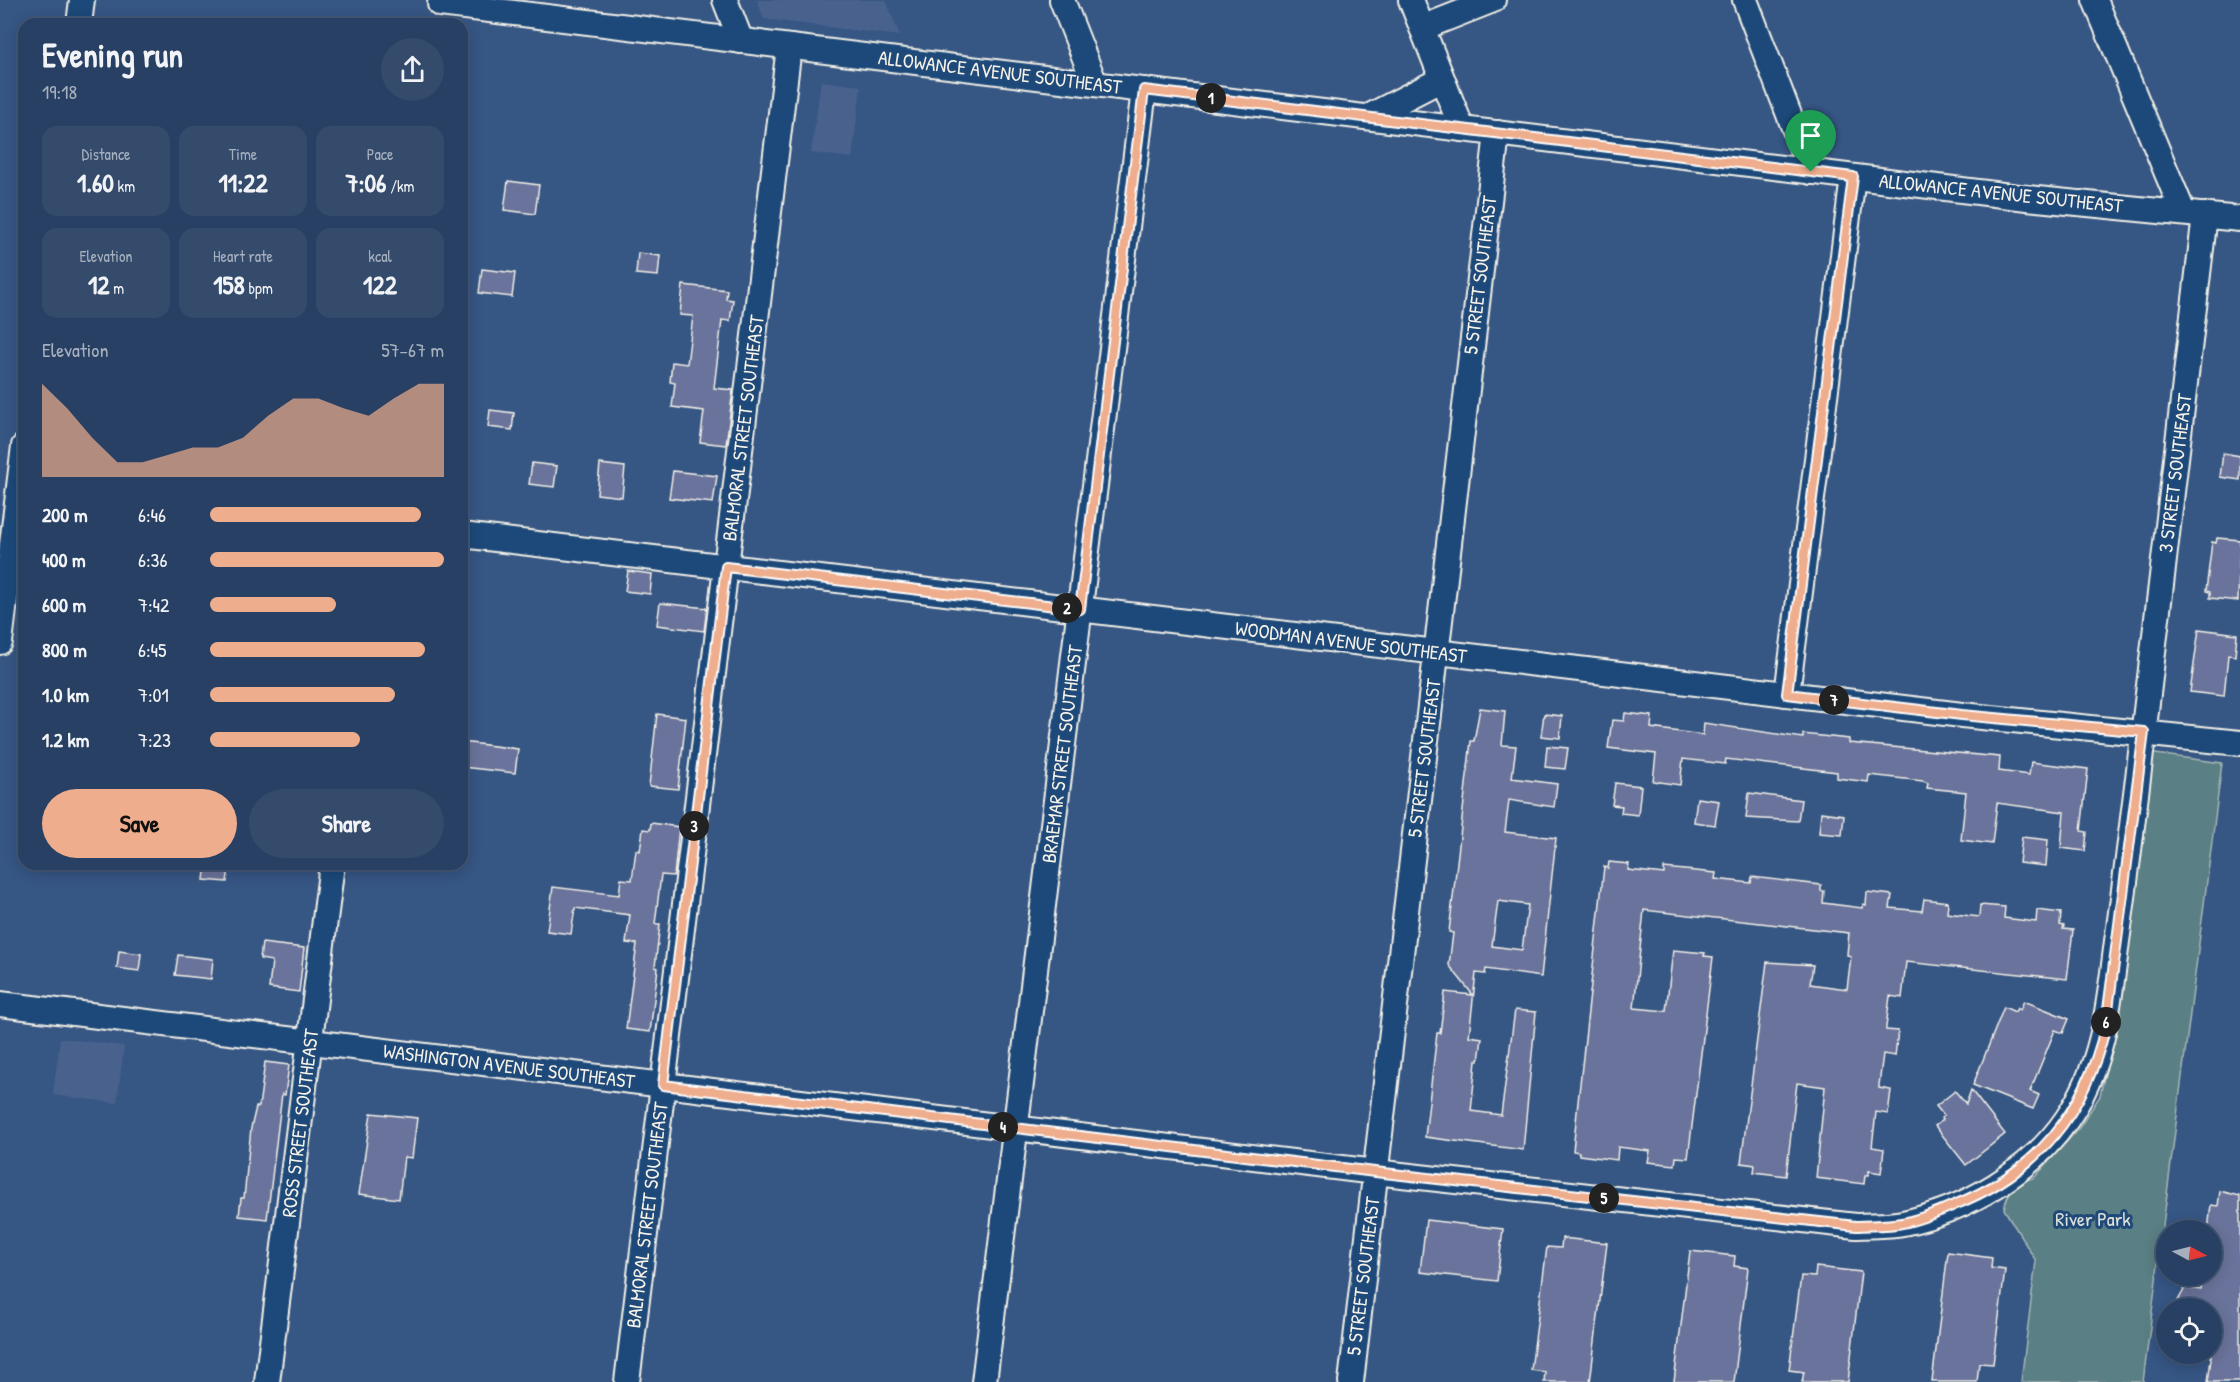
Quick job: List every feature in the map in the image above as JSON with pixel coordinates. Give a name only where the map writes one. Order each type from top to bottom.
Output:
[{"type":"street","points":[[80,18],[82,0]]},
{"type":"street","points":[[725,0],[741,41]]},
{"type":"street","points":[[1062,0],[1095,84]]},
{"type":"street","points":[[1411,0],[1462,129]]},
{"type":"street","points":[[1422,28],[1493,0]]},
{"type":"street","points":[[1745,0],[1811,172]]},
{"type":"street","name":"3 STREET SOUTHEAST","points":[[1375,1172],[1856,1226],[1902,1223],[1977,1196],[2012,1175],[2050,1141],[2081,1095],[2098,1059],[2106,1025],[2144,732],[2194,213],[2095,0]]},
{"type":"street","name":"ALLOWANCE AVENUE SOUTHEAST","points":[[438,9],[741,41],[2027,198],[2240,219]]},
{"type":"street","name":"BALMORAL STREET SOUTHEAST","points":[[627,1382],[789,47]]},
{"type":"street","points":[[1368,117],[1442,79]]},
{"type":"street","name":"BRAEMAR STREET SOUTHEAST","points":[[984,1382],[1144,90]]},
{"type":"street","name":"5 STREET SOUTHEAST","points":[[1350,1382],[1497,133]]},
{"type":"street","points":[[1787,694],[1853,177]]},
{"type":"street","points":[[0,642],[14,481]]},
{"type":"street","name":"WOODMAN AVENUE SOUTHEAST","points":[[468,536],[1962,715],[2240,743]]},
{"type":"street","name":"ROSS STREET SOUTHEAST","points":[[267,1382],[331,870]]},
{"type":"street","name":"WASHINGTON AVENUE SOUTHEAST","points":[[0,1004],[1375,1172]]},
{"type":"shaded area","points":[[757,0],[886,0],[900,36],[764,19]]},
{"type":"shaded area","points":[[821,81],[861,86],[852,158],[811,153]]},
{"type":"shaded area","points":[[60,1038],[124,1046],[117,1103],[53,1095]]},
{"type":"green space","name":"River Park","points":[[2148,753],[2222,763],[2164,1220],[2156,1220],[2156,1280],[2143,1382],[2021,1382],[2036,1261],[2004,1209],[2010,1192],[2023,1181],[2034,1178],[2079,1128],[2100,1096],[2109,1055]]},
{"type":"building","points":[[508,181],[539,185],[535,214],[504,210]]},
{"type":"building","points":[[638,253],[660,256],[658,276],[636,274]]},
{"type":"building","points":[[482,269],[515,273],[512,297],[479,293]]},
{"type":"building","points":[[683,285],[727,290],[726,299],[733,300],[730,321],[722,320],[714,388],[733,390],[726,445],[700,442],[704,411],[672,407],[675,383],[670,382],[672,362],[687,364],[693,316],[680,315]]},
{"type":"building","points":[[490,410],[514,413],[512,430],[488,427]]},
{"type":"building","points":[[2223,453],[2240,456],[2240,480],[2220,477]]},
{"type":"building","points":[[532,463],[557,466],[554,487],[529,484]]},
{"type":"building","points":[[600,464],[625,467],[622,497],[597,494]]},
{"type":"building","points":[[673,471],[717,476],[713,503],[669,498]]},
{"type":"building","points":[[2217,538],[2240,540],[2238,601],[2210,598],[2210,592],[2206,591],[2212,542],[2216,543]]},
{"type":"building","points":[[628,571],[652,574],[650,594],[625,591]]},
{"type":"building","points":[[660,603],[707,608],[704,631],[657,625]]},
{"type":"building","points":[[2199,629],[2237,634],[2235,656],[2228,655],[2224,696],[2190,692]]},
{"type":"building","points":[[1480,708],[1505,711],[1502,745],[1516,746],[1512,778],[1557,784],[1554,807],[1509,800],[1505,832],[1556,838],[1541,977],[1486,969],[1485,974],[1476,973],[1469,1036],[1482,1038],[1479,1061],[1476,1061],[1471,1111],[1501,1115],[1515,1010],[1536,1012],[1523,1150],[1425,1137],[1437,1033],[1440,1033],[1445,992],[1473,995],[1449,965],[1453,933],[1449,932],[1471,741],[1474,741]],"holes":[[[1498,901],[1528,905],[1522,950],[1492,946]]]},
{"type":"building","points":[[1625,713],[1652,716],[1651,728],[1703,735],[1704,723],[1803,738],[1803,734],[1849,739],[1849,743],[2000,757],[1999,771],[2029,775],[2031,762],[2088,769],[2081,831],[2087,832],[2085,851],[2061,848],[2064,812],[1997,803],[1992,844],[1961,840],[1966,792],[1927,788],[1928,783],[1923,781],[1869,775],[1868,782],[1837,778],[1837,772],[1726,759],[1725,764],[1683,759],[1680,785],[1653,781],[1656,754],[1608,748],[1612,720],[1624,721]]},
{"type":"building","points":[[657,714],[686,718],[678,789],[649,786]]},
{"type":"building","points":[[1544,714],[1562,716],[1560,738],[1541,736]]},
{"type":"building","points":[[468,743],[518,749],[515,773],[468,768]]},
{"type":"building","points":[[1547,746],[1568,748],[1565,769],[1545,767]]},
{"type":"building","points":[[1615,783],[1641,786],[1638,815],[1621,813],[1622,806],[1612,805]]},
{"type":"building","points":[[1749,793],[1801,800],[1798,821],[1746,818]]},
{"type":"building","points":[[1697,798],[1719,801],[1715,825],[1694,822]]},
{"type":"building","points":[[1821,812],[1844,815],[1842,835],[1819,833]]},
{"type":"building","points":[[651,823],[679,827],[674,876],[661,875],[655,924],[660,924],[655,967],[658,968],[650,1032],[626,1029],[637,944],[626,943],[630,915],[575,908],[571,934],[547,931],[553,887],[619,895],[621,879],[632,880],[636,850],[640,851],[643,829],[650,830]]},
{"type":"building","points":[[2022,837],[2048,840],[2046,866],[2019,863]]},
{"type":"building","points":[[1609,862],[1629,864],[1628,870],[1664,874],[1664,868],[1716,873],[1715,879],[1751,883],[1752,877],[1821,885],[1821,891],[1824,891],[1823,903],[1862,908],[1863,904],[1866,905],[1867,892],[1892,895],[1890,908],[1922,911],[1924,899],[1948,902],[1947,913],[1979,917],[1980,905],[2005,907],[2004,918],[2036,922],[2037,910],[2061,913],[2060,925],[2064,926],[2063,929],[2073,930],[2067,979],[1906,962],[1902,998],[1890,996],[1886,1027],[1886,1030],[1898,1031],[1895,1056],[1883,1054],[1879,1085],[1879,1088],[1891,1090],[1888,1114],[1876,1112],[1872,1147],[1884,1149],[1881,1173],[1869,1171],[1869,1175],[1865,1175],[1864,1184],[1816,1178],[1825,1087],[1797,1083],[1786,1176],[1754,1172],[1755,1165],[1741,1163],[1767,962],[1813,965],[1810,984],[1847,989],[1851,956],[1847,955],[1849,933],[1644,910],[1634,1008],[1666,1011],[1673,950],[1705,953],[1704,956],[1713,957],[1688,1158],[1676,1157],[1675,1165],[1648,1162],[1650,1151],[1618,1147],[1617,1160],[1579,1155],[1579,1152],[1573,1151],[1578,1102],[1604,867],[1608,868]]},
{"type":"building","points":[[205,870],[229,870],[227,882],[204,880]]},
{"type":"building","points":[[262,943],[304,948],[299,992],[269,988],[272,961],[260,959]]},
{"type":"building","points":[[119,951],[141,954],[139,971],[117,968]]},
{"type":"building","points":[[178,955],[213,959],[211,979],[175,975]]},
{"type":"building","points":[[2024,1001],[2069,1019],[2063,1033],[2055,1030],[2030,1091],[2039,1095],[2033,1109],[1973,1085],[2004,1007],[2015,1012],[2017,1008],[2020,1010]]},
{"type":"building","points":[[265,1062],[289,1065],[285,1095],[282,1094],[267,1219],[239,1216],[241,1198],[244,1198],[251,1128],[256,1107],[259,1107]]},
{"type":"building","points":[[1971,1090],[2005,1134],[1966,1165],[1935,1126],[1943,1120],[1941,1118],[1944,1116],[1936,1106],[1955,1091],[1966,1104]]},
{"type":"building","points":[[371,1113],[417,1118],[412,1158],[404,1157],[399,1199],[359,1194]]},
{"type":"building","points":[[2220,1191],[2240,1196],[2240,1382],[2208,1382],[2210,1364],[2222,1364],[2222,1298],[2180,1298],[2185,1288],[2201,1290],[2202,1286],[2222,1286],[2222,1220],[2209,1220],[2211,1205],[2218,1206]]},
{"type":"building","points":[[1426,1220],[1503,1229],[1497,1281],[1420,1272]]},
{"type":"building","points":[[1562,1238],[1607,1243],[1590,1382],[1544,1382],[1545,1372],[1531,1370],[1547,1247],[1561,1248]]},
{"type":"building","points":[[1690,1251],[1735,1256],[1734,1266],[1748,1268],[1734,1382],[1674,1382]]},
{"type":"building","points":[[1948,1252],[1992,1258],[1991,1268],[2005,1270],[1993,1364],[1979,1363],[1977,1382],[1932,1382]]},
{"type":"building","points":[[1816,1267],[1861,1272],[1848,1382],[1802,1382],[1804,1372],[1789,1370],[1801,1276],[1815,1277]]},
{"type":"route","points":[[1144,90],[1811,172],[1853,177],[1787,694],[1962,715],[2144,732],[2106,1025],[2098,1059],[2086,1087],[2067,1119],[2030,1162],[1977,1196],[1944,1209],[1902,1223],[1856,1226],[1375,1172],[663,1085],[726,567],[1080,609],[1144,90]]}]
